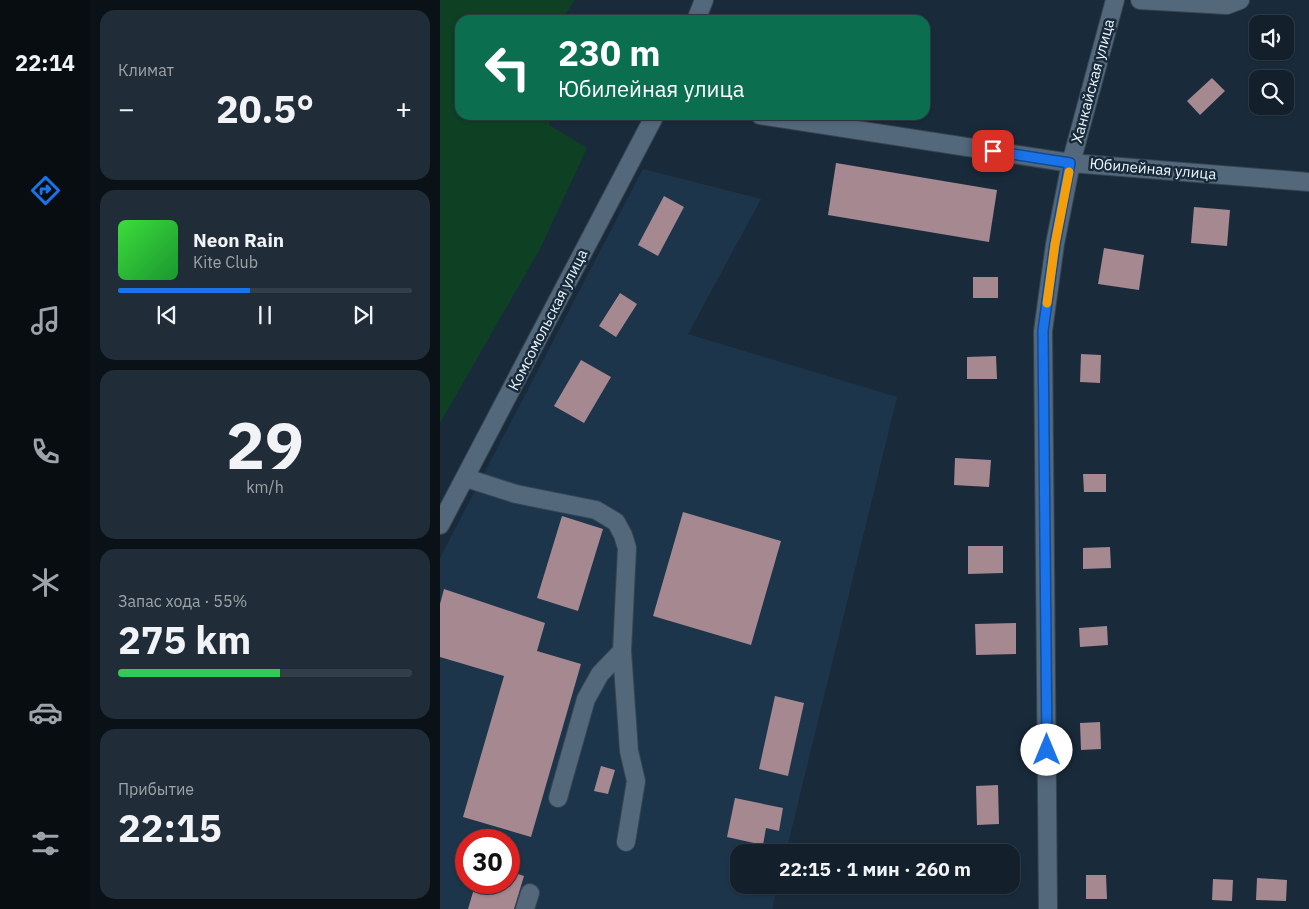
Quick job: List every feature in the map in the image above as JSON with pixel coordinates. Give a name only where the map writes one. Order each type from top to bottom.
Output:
[{"type":"street","points":[[698,15],[704,0]]},
{"type":"street","name":"Ханкайская улица","points":[[1048,909],[1043,331],[1055,244],[1070,163],[1115,0]]},
{"type":"street","points":[[1140,0],[1227,5],[1240,0]]},
{"type":"street","name":"Комсомольская улица","points":[[440,525],[652,120]]},
{"type":"street","name":"Юбилейная улица","points":[[792,120],[1070,163],[1309,182]]},
{"type":"street","points":[[466,478],[516,494],[596,510],[616,522],[623,535],[626,548],[622,651],[629,751],[636,781],[626,842]]},
{"type":"street","points":[[558,798],[586,699],[600,674],[622,651]]},
{"type":"shaded area","points":[[643,169],[761,199],[688,334],[897,397],[788,844],[730,844],[730,894],[776,894],[772,909],[440,909],[440,558]]},
{"type":"green space","points":[[440,0],[575,0],[565,15],[455,15],[455,120],[549,120],[549,125],[587,148],[540,249],[440,423]]},
{"type":"building","points":[[1212,78],[1225,91],[1200,115],[1187,101]]},
{"type":"building","points":[[836,163],[997,190],[989,242],[828,215]]},
{"type":"building","points":[[664,196],[684,207],[658,256],[638,245]]},
{"type":"building","points":[[1194,207],[1230,210],[1227,246],[1191,243]]},
{"type":"building","points":[[1104,248],[1144,255],[1139,290],[1098,284]]},
{"type":"building","points":[[973,277],[998,277],[998,298],[973,298]]},
{"type":"building","points":[[620,293],[637,304],[616,337],[599,326]]},
{"type":"building","points":[[1081,354],[1101,355],[1100,383],[1080,382]]},
{"type":"building","points":[[996,356],[997,379],[967,379],[967,357]]},
{"type":"building","points":[[581,360],[611,377],[584,423],[554,406]]},
{"type":"building","points":[[955,458],[991,460],[989,487],[954,485]]},
{"type":"building","points":[[1083,474],[1106,474],[1106,492],[1084,492]]},
{"type":"building","points":[[683,512],[781,541],[751,645],[653,616]]},
{"type":"building","points":[[562,516],[603,529],[578,611],[537,598]]},
{"type":"building","points":[[968,546],[1003,546],[1003,573],[968,574]]},
{"type":"building","points":[[1110,547],[1111,568],[1083,569],[1083,548]]},
{"type":"building","points":[[444,589],[545,623],[537,651],[581,664],[531,837],[520,834],[520,829],[504,829],[463,817],[504,676],[440,657],[440,604]]},
{"type":"building","points":[[1016,623],[1016,654],[976,655],[975,624]]},
{"type":"building","points":[[1107,626],[1108,645],[1080,647],[1079,628]]},
{"type":"building","points":[[775,696],[804,703],[788,776],[759,769]]},
{"type":"building","points":[[1100,722],[1101,749],[1081,750],[1080,723]]},
{"type":"building","points":[[601,766],[615,770],[608,794],[594,791]]},
{"type":"building","points":[[998,785],[999,824],[977,825],[976,786]]},
{"type":"building","points":[[735,798],[783,808],[779,831],[766,828],[763,844],[727,837]]},
{"type":"building","points":[[520,875],[524,876],[520,889]]},
{"type":"building","points":[[1086,875],[1106,875],[1107,899],[1086,899]]},
{"type":"building","points":[[1257,878],[1287,880],[1286,901],[1256,900]]},
{"type":"building","points":[[1213,879],[1233,880],[1232,901],[1212,900]]},
{"type":"building","points":[[472,894],[519,894],[514,909],[468,909]]},
{"type":"slow traffic","points":[[1047,303],[1055,244],[1069,172]]},
{"type":"route","points":[[993,151],[1070,163],[1055,244],[1043,331],[1047,750]]}]
